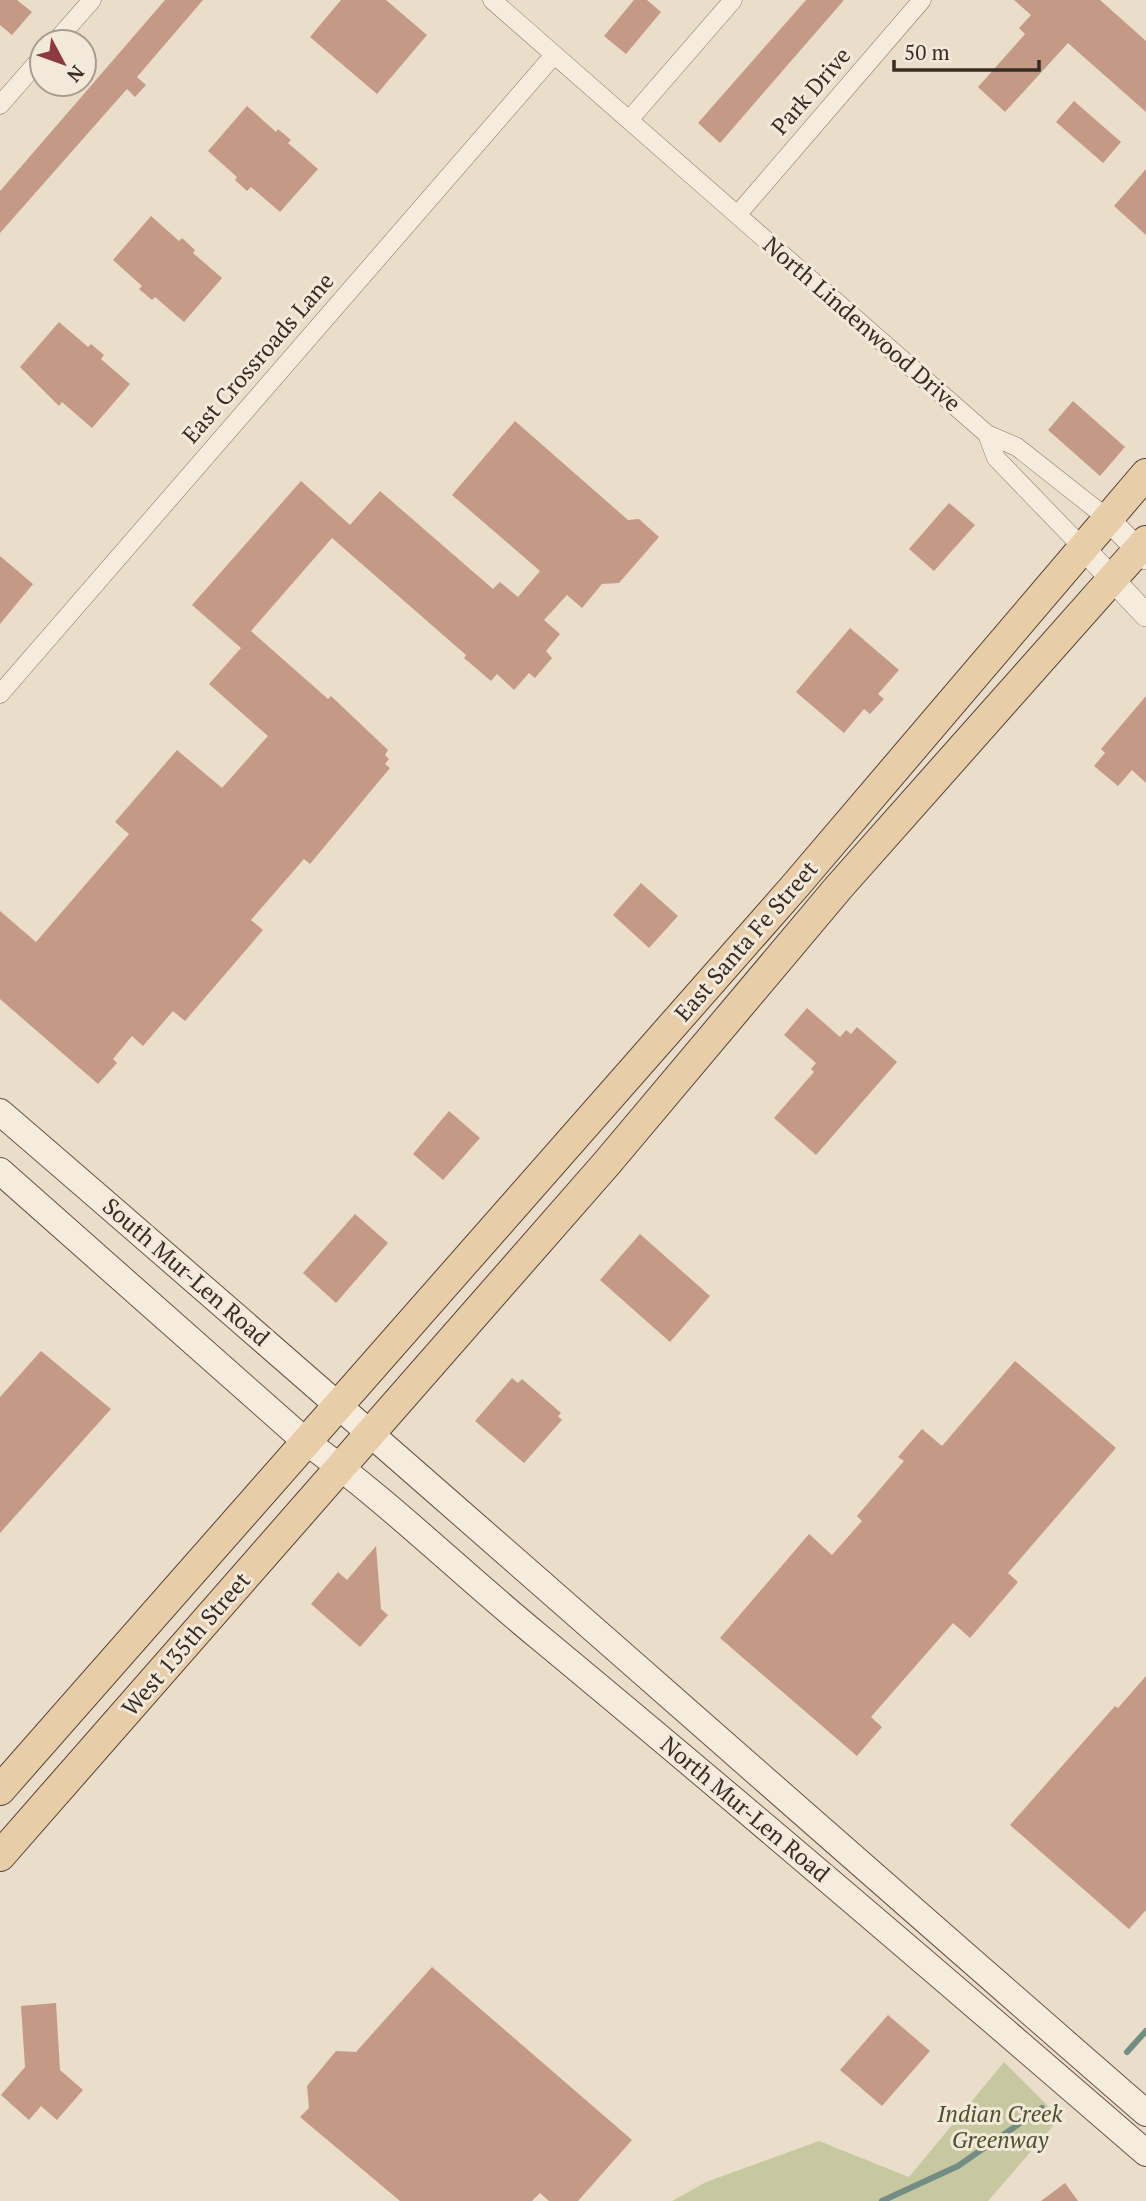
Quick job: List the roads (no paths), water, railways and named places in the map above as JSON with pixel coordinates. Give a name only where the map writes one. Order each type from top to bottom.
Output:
[{"type":"main road","name":"East Santa Fe Street","points":[[339,1403],[796,885],[1146,474]]},
{"type":"main road","name":"East Santa Fe Street","points":[[372,1432],[607,1163],[830,897],[1112,579],[1143,550]]},
{"type":"main road","name":"South Mur-Len Road","points":[[0,1112],[372,1432]]},
{"type":"main road","name":"South Mur-Len Road","points":[[0,1171],[305,1441],[341,1467]]},
{"type":"main road","name":"West 135th Street","points":[[0,1790],[339,1403]]},
{"type":"main road","name":"West 135th Street","points":[[0,1856],[372,1432]]},
{"type":"main road","name":"North Mur-Len Road","points":[[372,1432],[523,1569],[1146,2113]]},
{"type":"main road","name":"North Mur-Len Road","points":[[341,1467],[1146,2153]]},
{"type":"street","points":[[67,28],[92,0]]},
{"type":"street","name":"North Lindenwood Drive","points":[[492,0],[987,434],[1017,447],[1143,550]]},
{"type":"street","points":[[629,120],[733,0]]},
{"type":"street","name":"Park Drive","points":[[738,214],[922,0]]},
{"type":"street","name":"East Crossroads Lane","points":[[0,694],[554,55]]},
{"type":"street","points":[[1,101],[28,72]]},
{"type":"street","name":"North Lindenwood Drive","points":[[987,434],[996,458],[1146,615]]},
{"type":"waterway","points":[[1127,2052],[1146,2031]]},
{"type":"waterway","points":[[882,2201],[958,2166],[1042,2108]]},
{"type":"park label","name":"Indian Creek Greenway","points":[[1000,2127]]}]
